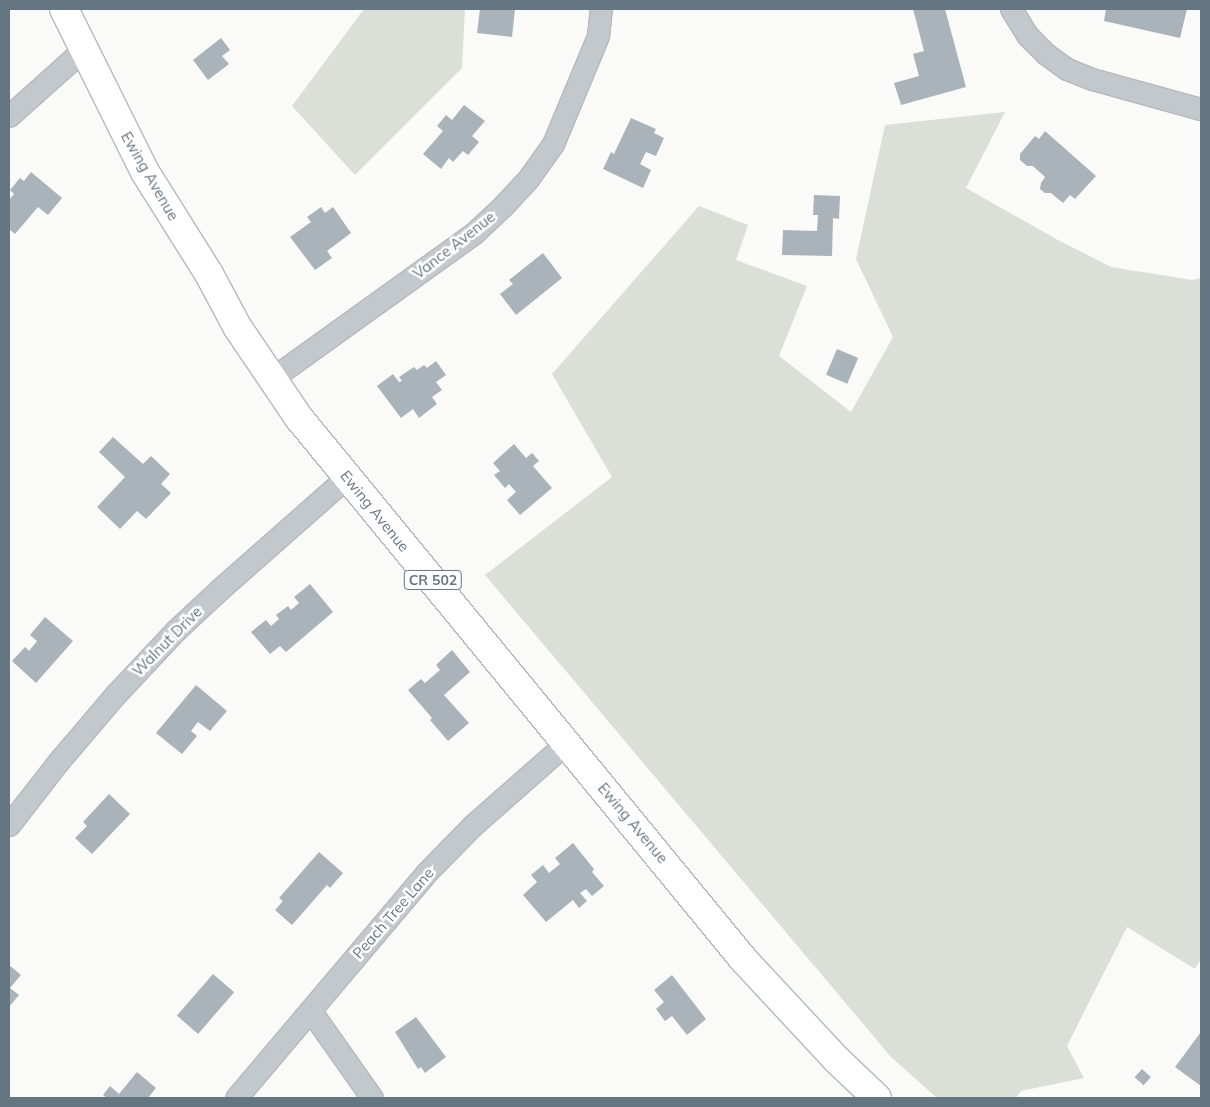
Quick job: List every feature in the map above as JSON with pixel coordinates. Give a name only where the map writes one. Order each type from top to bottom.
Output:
[{"type":"main road","name":"Ewing Avenue","points":[[64,9],[145,172],[271,379],[299,418],[743,959],[837,1060],[877,1098]]},
{"type":"street","name":"Vance Avenue","points":[[271,379],[474,232],[502,207],[528,179],[553,144],[598,36],[601,9]]},
{"type":"street","points":[[1011,9],[1027,35],[1046,54],[1067,69],[1092,79],[1201,109]]},
{"type":"street","points":[[9,116],[84,49]]},
{"type":"street","name":"Walnut Drive","points":[[9,825],[96,717],[169,638],[219,590],[347,477]]},
{"type":"street","name":"Peach Tree Lane","points":[[236,1098],[426,873],[472,826],[566,743]]},
{"type":"street","points":[[310,1010],[372,1098]]},
{"type":"shaded area","points":[[364,9],[465,9],[462,68],[355,175],[292,106]]},
{"type":"shaded area","points":[[1005,112],[966,188],[1058,240],[1111,267],[1192,280],[1201,278],[1201,959],[1195,969],[1127,927],[1067,1046],[1084,1078],[1021,1091],[1016,1098],[937,1098],[891,1057],[485,575],[612,477],[552,374],[699,206],[748,225],[736,260],[807,286],[779,356],[851,412],[893,337],[856,259],[885,125]]},
{"type":"building","points":[[480,9],[515,9],[512,37],[477,33]]},
{"type":"building","points":[[913,9],[945,9],[966,87],[901,105],[894,83],[919,76],[913,54],[924,51]]},
{"type":"building","points":[[1106,9],[1187,9],[1180,38],[1104,21]]},
{"type":"building","points":[[221,38],[230,50],[222,56],[229,64],[208,80],[193,60]]},
{"type":"building","points":[[464,105],[485,121],[472,136],[479,142],[468,155],[463,151],[453,162],[449,158],[441,169],[423,154],[443,131],[437,126],[446,115],[452,120]]},
{"type":"building","points":[[631,118],[656,129],[654,133],[664,138],[656,156],[646,152],[640,164],[651,170],[643,188],[603,169],[611,152],[614,154]]},
{"type":"building","points":[[1045,131],[1096,176],[1075,199],[1070,195],[1063,203],[1051,193],[1045,193],[1040,189],[1045,177],[1033,166],[1027,166],[1020,160],[1020,154],[1035,136],[1039,139]]},
{"type":"building","points":[[31,172],[62,198],[48,215],[38,207],[15,234],[9,229],[9,200],[14,194],[10,190],[20,178],[24,181]]},
{"type":"building","points":[[814,195],[840,196],[839,219],[833,218],[832,256],[782,255],[783,230],[817,231],[818,215],[813,215]]},
{"type":"building","points":[[321,207],[325,213],[333,207],[351,233],[327,251],[332,258],[315,270],[290,237],[311,222],[307,217]]},
{"type":"building","points":[[543,253],[562,278],[516,315],[500,294],[513,284],[509,280]]},
{"type":"building","points":[[837,349],[858,358],[847,384],[826,375]]},
{"type":"building","points":[[436,361],[446,375],[436,382],[442,390],[432,397],[437,404],[419,418],[413,409],[401,418],[377,386],[393,374],[399,382],[402,381],[399,377],[414,367],[417,370],[424,365],[427,368]]},
{"type":"building","points":[[113,437],[143,464],[151,456],[170,474],[161,484],[171,493],[146,519],[137,511],[120,529],[97,507],[125,477],[99,452]]},
{"type":"building","points":[[514,444],[526,458],[532,453],[539,461],[533,466],[552,488],[520,515],[507,500],[516,492],[509,484],[505,488],[494,475],[500,471],[493,463]]},
{"type":"building","points":[[310,584],[333,612],[286,652],[280,646],[270,654],[251,632],[266,620],[271,626],[279,619],[276,615],[288,606],[291,610],[299,603],[294,597]]},
{"type":"building","points":[[45,617],[73,641],[36,683],[12,661],[25,647],[29,651],[37,641],[30,635]]},
{"type":"building","points":[[452,650],[470,672],[444,695],[469,723],[448,741],[430,720],[432,718],[408,690],[421,679],[425,683],[440,670],[436,665]]},
{"type":"building","points":[[196,685],[227,711],[210,731],[198,722],[191,731],[197,736],[182,754],[156,733]]},
{"type":"building","points":[[109,794],[130,814],[92,854],[75,838],[87,826],[83,822]]},
{"type":"building","points":[[573,843],[594,869],[592,872],[604,886],[592,896],[586,889],[580,893],[587,901],[579,908],[573,900],[546,922],[523,895],[537,882],[531,875],[543,865],[549,873],[560,864],[555,858]]},
{"type":"building","points":[[319,852],[343,873],[330,888],[327,885],[292,925],[275,910],[283,901],[279,898]]},
{"type":"building","points":[[9,965],[21,975],[10,988],[19,995],[9,1007]]},
{"type":"building","points":[[213,974],[234,992],[198,1034],[177,1016]]},
{"type":"building","points":[[672,975],[706,1019],[687,1035],[672,1016],[665,1021],[656,1009],[664,1002],[654,990]]},
{"type":"building","points":[[416,1017],[446,1057],[425,1073],[421,1067],[418,1069],[395,1032]]},
{"type":"building","points":[[1201,1032],[1201,1086],[1175,1067]]},
{"type":"building","points":[[1142,1069],[1151,1077],[1144,1085],[1135,1077]]},
{"type":"building","points":[[137,1072],[156,1088],[148,1098],[107,1098],[103,1095],[110,1086],[119,1094]]}]
